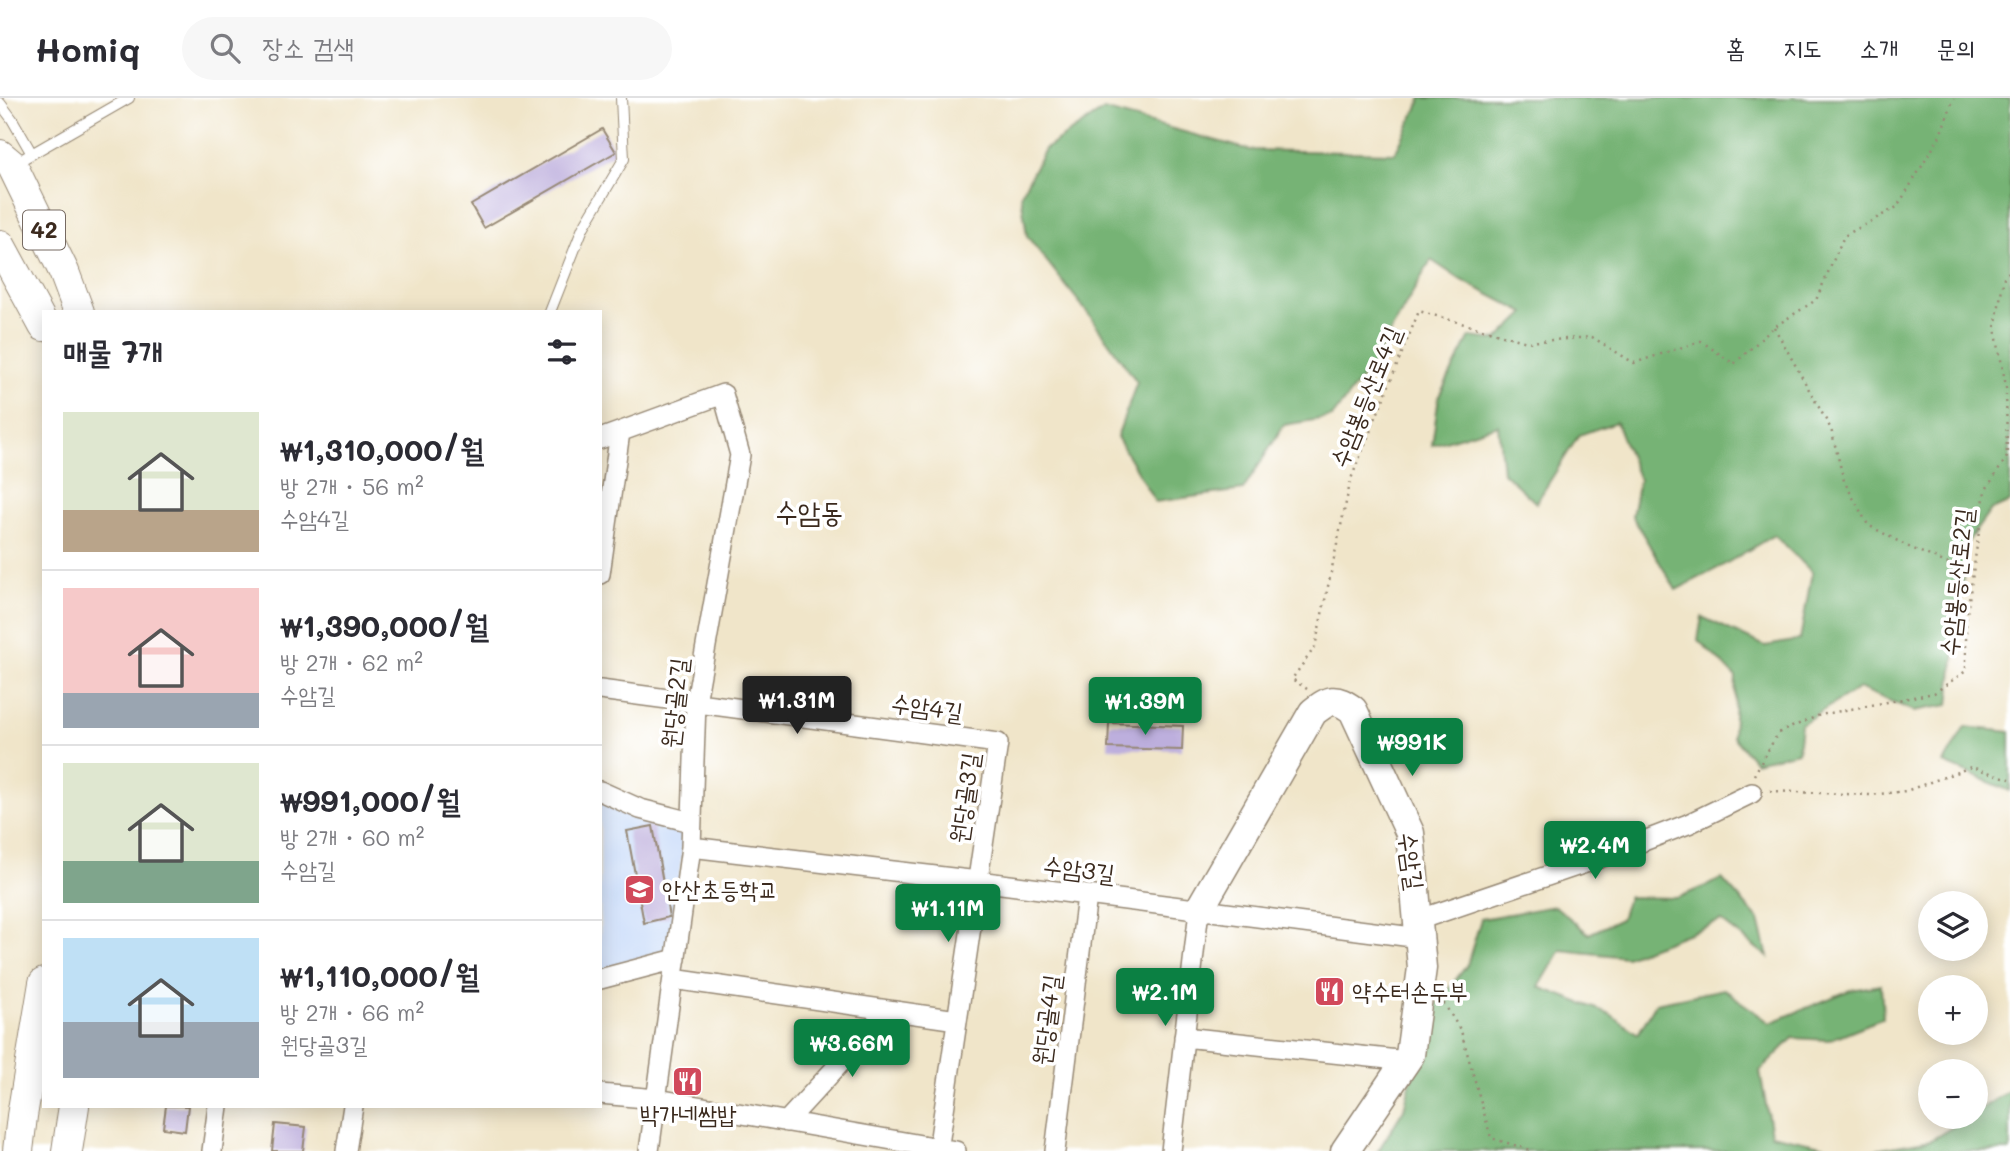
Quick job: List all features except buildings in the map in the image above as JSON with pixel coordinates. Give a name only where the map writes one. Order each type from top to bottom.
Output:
[{"type":"main road","name":"42","points":[[15,158],[78,310]]},
{"type":"main road","name":"42","points":[[0,245],[42,323]]},
{"type":"main road","points":[[18,1151],[22,1116],[41,1027]]},
{"type":"main road","points":[[67,1151],[74,1108]]},
{"type":"street","name":"원당골2길","points":[[602,438],[723,394],[740,455],[696,702],[691,847],[649,1151]]},
{"type":"street","points":[[602,560],[620,432]]},
{"type":"street","name":"수암4길","points":[[602,690],[998,743]]},
{"type":"street","points":[[1171,1151],[1199,910],[1313,712],[1326,701]]},
{"type":"street","name":"수암길","points":[[1326,701],[1340,701],[1353,710],[1410,833],[1422,968],[1410,1055],[1345,1151]]},
{"type":"street","name":"원당골3길","points":[[944,1150],[957,1020],[998,743]]},
{"type":"street","points":[[602,792],[640,810],[691,822]]},
{"type":"street","points":[[1419,929],[1688,824],[1746,797]]},
{"type":"street","name":"수암3길","points":[[691,847],[1199,910],[1419,929]]},
{"type":"street","name":"원당골4길","points":[[1055,1151],[1087,896]]},
{"type":"street","points":[[602,979],[674,969],[889,1010],[957,1020]]},
{"type":"street","points":[[786,1122],[889,1010]]},
{"type":"street","points":[[1184,1038],[1406,1061]]},
{"type":"street","points":[[602,1094],[657,1099],[944,1150]]},
{"type":"street","points":[[212,1151],[218,1108]]},
{"type":"street","points":[[346,1151],[354,1108]]},
{"type":"lane","points":[[0,103],[12,119],[15,158],[129,98]]},
{"type":"lane","points":[[551,310],[583,228],[624,159],[621,98]]},
{"type":"path","name":"수암봉등산로4길","points":[[1326,701],[1292,679],[1315,647],[1351,480],[1419,311],[1527,342],[1592,337],[1634,363],[1701,341],[1734,364],[1774,327],[1816,300],[1844,236],[1896,207],[1938,138],[1954,98]]},
{"type":"path","name":"수암봉등산로2길","points":[[1746,797],[1778,733],[1820,715],[1934,694],[1966,671],[1966,620],[1985,491],[2007,457],[2006,386],[1996,327],[2004,277],[2010,271]]},
{"type":"path","points":[[1774,327],[1831,429],[1844,481],[1868,525],[1951,565],[1969,598]]},
{"type":"path","points":[[1746,797],[1770,791],[1870,795],[1906,790],[1971,767],[2010,779]]},
{"type":"path","points":[[1422,968],[1461,1031],[1491,1138],[1534,1151]]},
{"type":"shaded area","name":"안산초등학교","points":[[602,804],[685,829],[671,951],[602,969]]},
{"type":"green space","points":[[1422,98],[2010,98],[2010,502],[1990,511],[1967,543],[1949,705],[1914,711],[1859,688],[1801,724],[1798,752],[1755,762],[1733,737],[1736,677],[1698,640],[1702,617],[1765,646],[1800,640],[1812,572],[1774,535],[1676,590],[1632,516],[1639,480],[1616,422],[1579,435],[1536,503],[1503,472],[1498,425],[1432,445],[1439,396],[1470,337],[1497,340],[1525,313],[1461,280],[1431,260],[1372,365],[1332,417],[1284,425],[1243,490],[1155,502],[1117,437],[1137,382],[1090,316],[1027,236],[1021,194],[1045,149],[1104,110],[1250,150],[1395,153]]},
{"type":"green space","points":[[1965,727],[2010,732],[2010,791],[1944,763]]},
{"type":"green space","points":[[1722,879],[1759,920],[1768,957],[1721,921],[1626,957],[1561,950],[1539,987],[1610,1014],[1638,1034],[1656,1003],[1724,989],[1770,1023],[1850,990],[1881,985],[1883,1018],[1829,1040],[1793,1038],[1760,1071],[1771,1134],[1848,1151],[1378,1151],[1404,1109],[1426,1018],[1467,965],[1481,919],[1555,906],[1589,934],[1621,919],[1628,897],[1677,898]]},
{"type":"green space","points":[[2010,1090],[2010,1151],[1870,1151],[1931,1140],[1949,1129],[1988,1129],[1988,1104]]},
{"type":"place","name":"안산초등학교","points":[[639,890]]},
{"type":"place","name":"약수터손두부","points":[[1329,992]]},
{"type":"place","name":"박가네쌈밥","points":[[688,1081]]},
{"type":"district","name":"수암동","points":[[809,512]]}]
